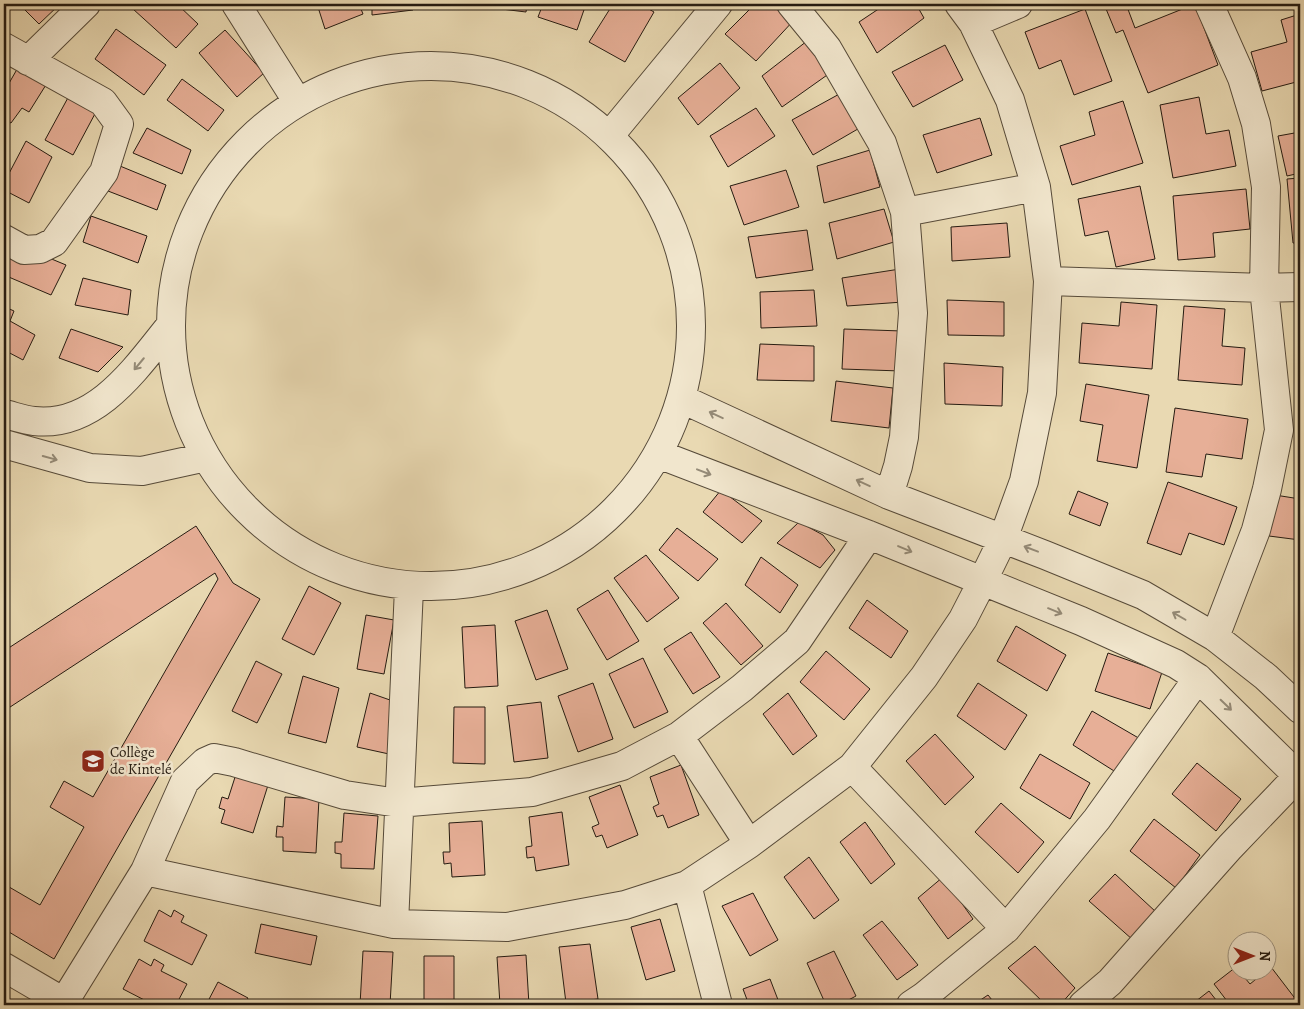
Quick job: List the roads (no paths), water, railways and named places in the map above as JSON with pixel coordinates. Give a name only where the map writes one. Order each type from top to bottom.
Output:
[{"type":"street","points":[[28,61],[86,4]]},
{"type":"street","points":[[236,4],[297,101]]},
{"type":"street","points":[[610,135],[718,4]]},
{"type":"street","points":[[792,4],[827,48],[882,143],[905,212],[913,313],[904,437],[898,466],[888,495]]},
{"type":"street","points":[[145,872],[394,924],[507,927],[625,904],[686,885],[749,844],[852,767],[924,676],[963,619],[1003,539],[1024,481],[1042,393],[1048,281],[1036,188],[1010,100],[966,13],[1018,4]]},
{"type":"street","points":[[1209,4],[1242,78],[1256,124],[1266,188],[1264,288],[1279,430],[1268,488],[1256,530],[1215,636]]},
{"type":"street","points":[[4,47],[103,102],[119,124],[104,172],[54,242],[40,249],[24,250],[4,239]]},
{"type":"street","points":[[460,65],[540,87],[610,135],[655,191],[683,257],[692,328],[682,399],[658,454],[613,514],[553,558],[483,583],[409,588],[335,570],[268,531],[206,457],[191,429],[175,378],[170,326],[185,238],[229,159],[297,101],[375,69],[460,65]]},
{"type":"street","points":[[905,212],[1036,188]]},
{"type":"street","points":[[1048,281],[1264,288],[1300,287]]},
{"type":"street","points":[[4,414],[34,421],[63,420],[92,408],[127,378],[170,326]]},
{"type":"street","points":[[682,399],[888,495],[1143,595],[1215,636],[1266,676],[1300,709]]},
{"type":"street","points":[[4,444],[90,468],[142,471],[206,457]]},
{"type":"street","points":[[658,454],[869,535],[1124,640],[1176,664],[1198,678],[1299,777],[1230,847],[1110,982],[1083,1005]]},
{"type":"street","points":[[4,967],[67,1004],[145,872],[185,781],[205,762],[214,758],[234,762],[345,795],[398,803],[532,792],[622,766],[679,736],[742,688],[797,640],[869,535]]},
{"type":"street","points":[[394,924],[409,588]]},
{"type":"street","points":[[911,1005],[1006,929],[1097,819],[1198,678]]},
{"type":"street","points":[[679,736],[749,844]]},
{"type":"street","points":[[852,767],[1006,929]]},
{"type":"street","points":[[686,885],[718,1005]]},
{"type":"place","name":"Collège de Kintelé","points":[[93,761]]}]
